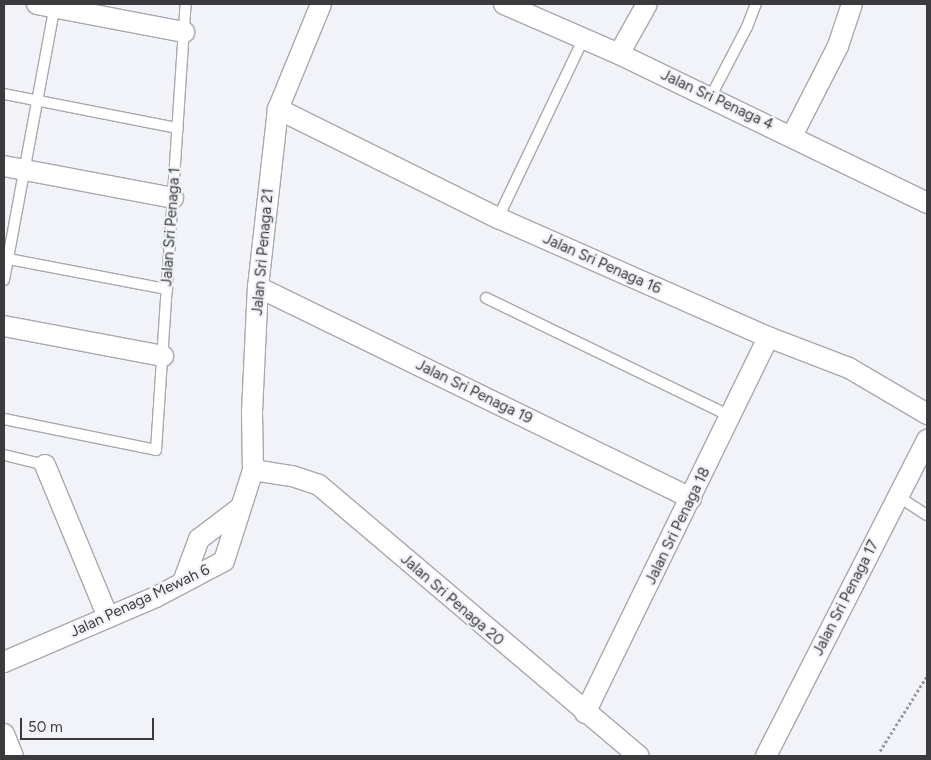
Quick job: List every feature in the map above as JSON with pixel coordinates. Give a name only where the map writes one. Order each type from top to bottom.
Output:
[{"type":"street","name":"Jalan Sri Penaga 21","points":[[240,508],[253,470],[252,412],[258,287],[278,109],[321,4]]},
{"type":"street","name":"Jalan Sri Penaga 4","points":[[504,4],[583,40],[619,54],[792,136],[927,204]]},
{"type":"street","points":[[619,54],[647,4]]},
{"type":"street","points":[[792,136],[838,46],[852,4]]},
{"type":"street","points":[[49,5],[184,32]]},
{"type":"street","name":"Jalan Sri Penaga 16","points":[[278,109],[498,218],[768,338],[849,368],[927,414]]},
{"type":"street","points":[[4,166],[173,198]]},
{"type":"street","name":"Jalan Sri Penaga 19","points":[[258,287],[691,498]]},
{"type":"street","points":[[4,326],[163,356]]},
{"type":"street","name":"Jalan Sri Penaga 18","points":[[585,712],[768,338]]},
{"type":"street","name":"Jalan Sri Penaga 17","points":[[766,756],[927,440]]},
{"type":"street","points":[[45,465],[108,617]]},
{"type":"street","name":"Jalan Sri Penaga 20","points":[[253,470],[292,476],[319,485],[638,756]]},
{"type":"street","points":[[183,582],[199,539],[240,508]]},
{"type":"street","name":"Jalan Penaga Mewah 6","points":[[4,662],[108,617],[224,561],[240,508]]},
{"type":"street","points":[[4,734],[13,756]]},
{"type":"lane","name":"Jalan Sri Penaga 1","points":[[4,418],[156,450],[186,4]]},
{"type":"lane","points":[[710,98],[748,27],[756,4]]},
{"type":"lane","points":[[4,280],[6,258],[37,100],[49,5]]},
{"type":"lane","points":[[498,218],[583,40]]},
{"type":"lane","points":[[4,94],[178,128]]},
{"type":"lane","points":[[6,258],[167,289]]},
{"type":"lane","points":[[486,298],[730,416]]},
{"type":"lane","points":[[4,455],[45,465]]},
{"type":"lane","points":[[899,496],[927,515]]},
{"type":"path","points":[[880,751],[927,676]]}]
